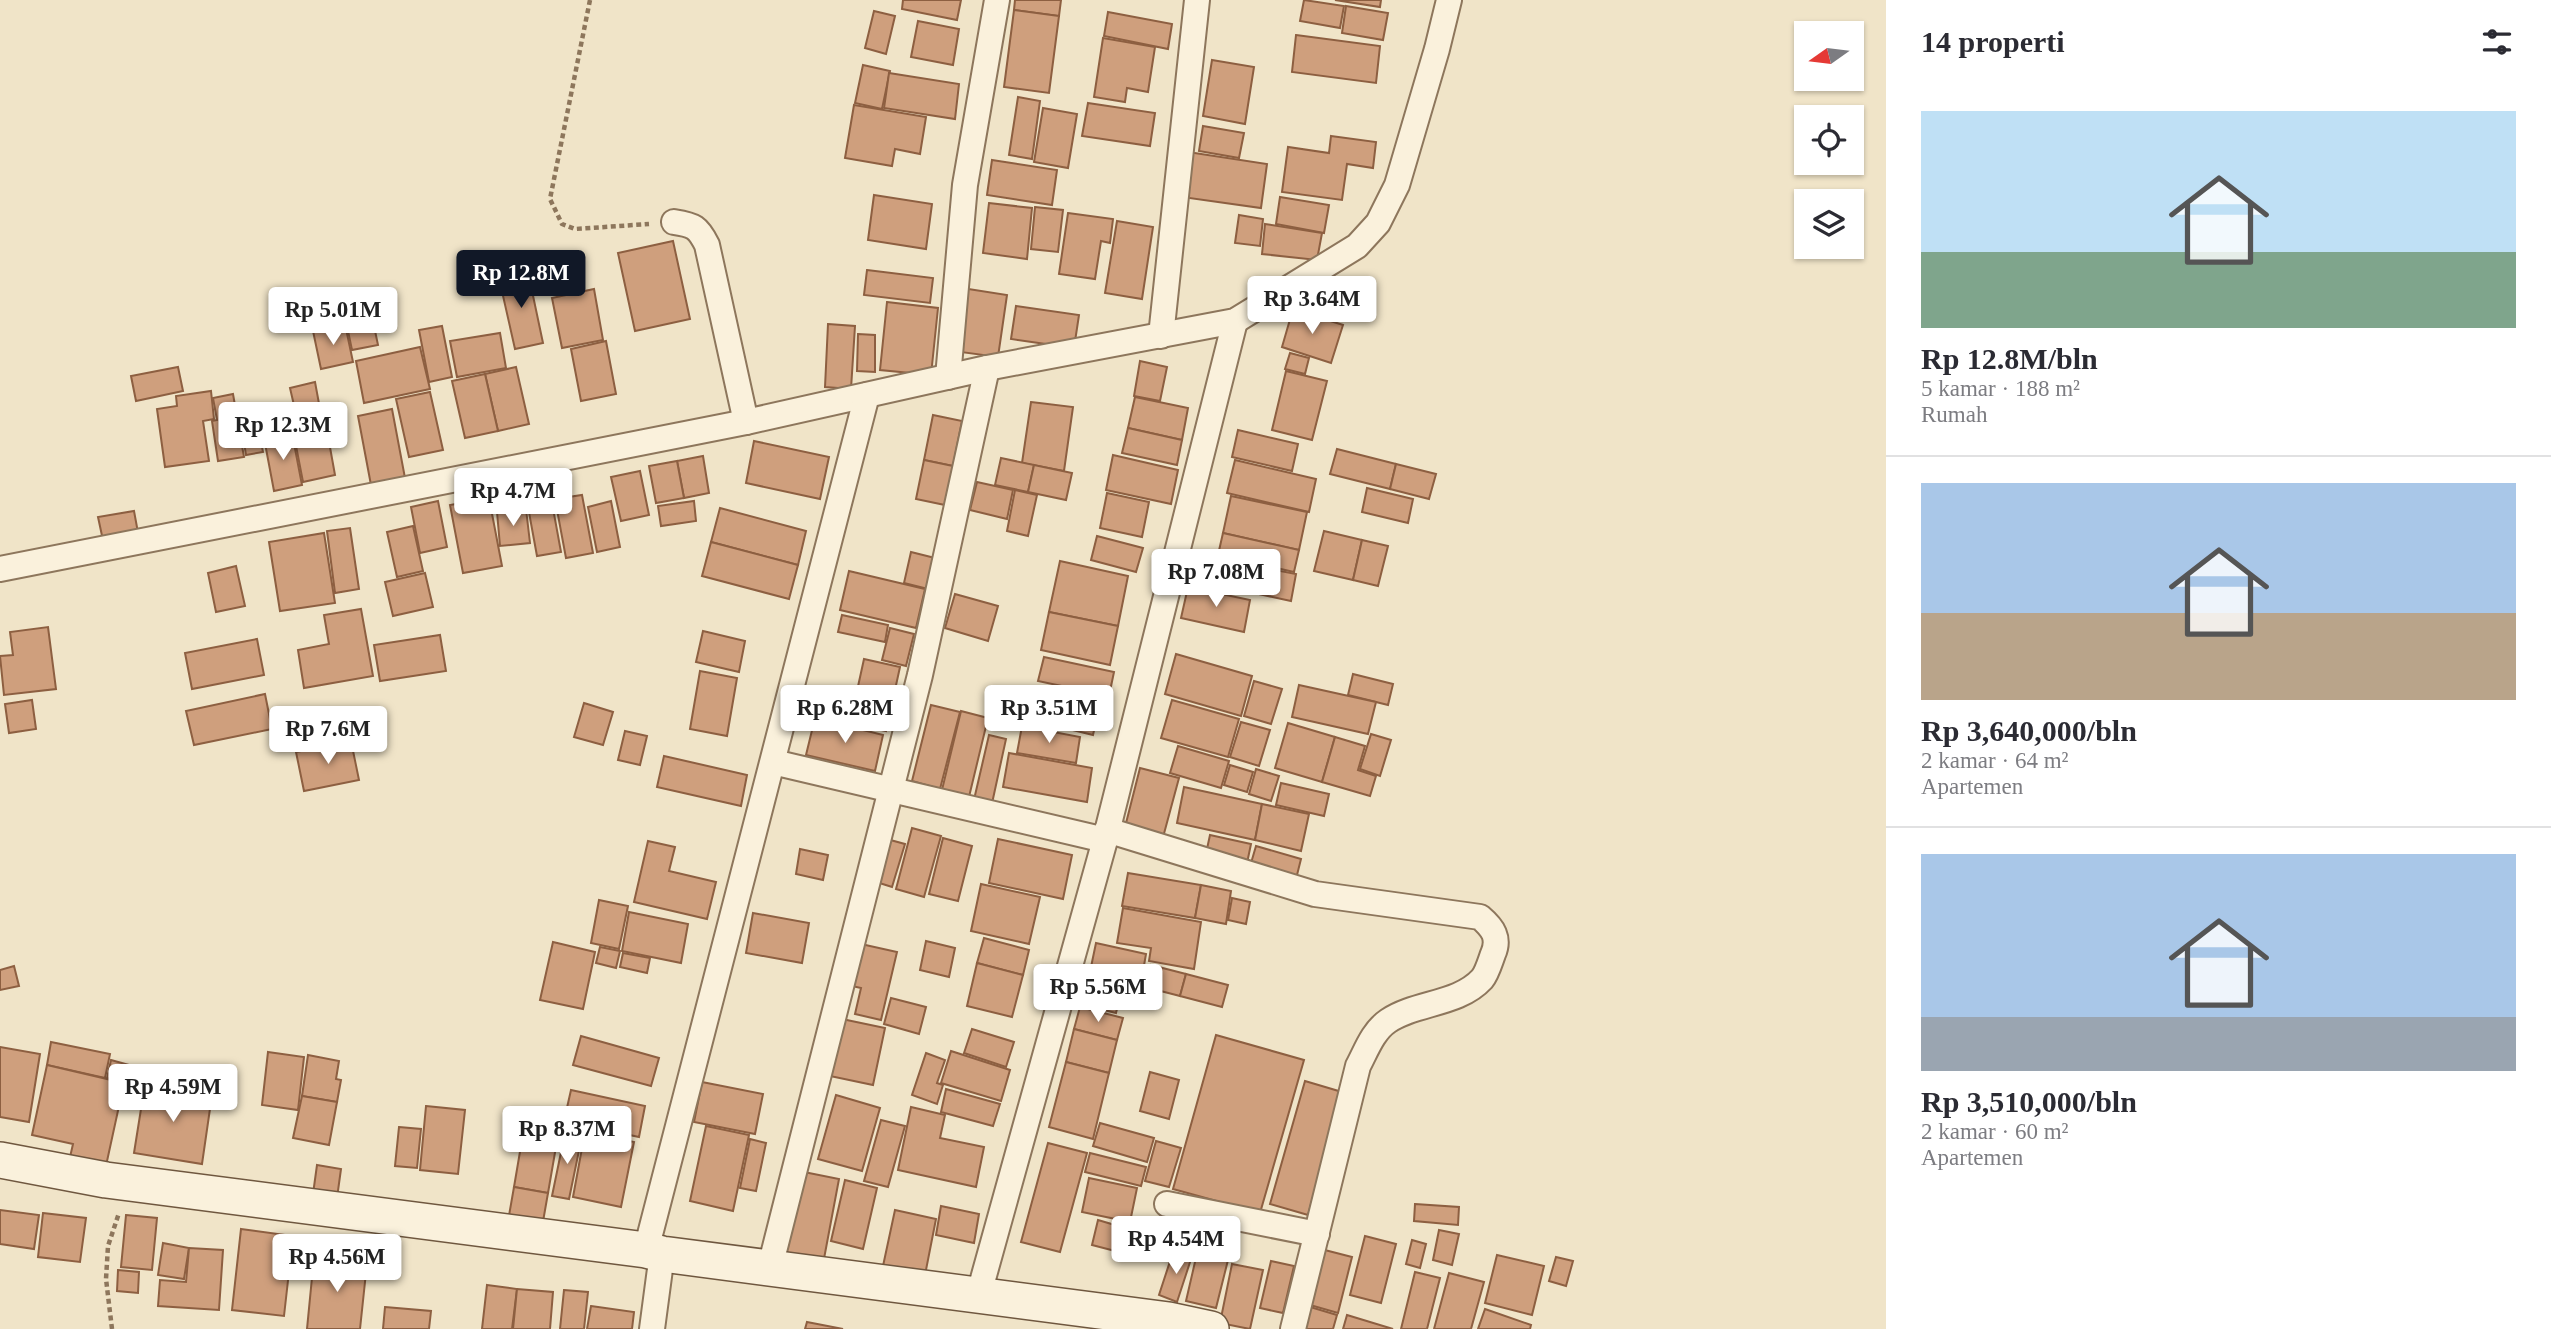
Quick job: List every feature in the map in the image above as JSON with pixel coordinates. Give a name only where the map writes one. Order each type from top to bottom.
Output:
[{"type":"street","points":[[948,377],[965,185],[997,0]]},
{"type":"street","points":[[1161,336],[1197,0]]},
{"type":"street","points":[[0,569],[746,422],[987,368],[1235,321],[1357,246],[1378,223],[1397,184],[1449,0]]},
{"type":"street","points":[[674,222],[699,229],[707,245],[746,422]]},
{"type":"street","points":[[978,1297],[1106,835],[1235,321]]},
{"type":"street","points":[[770,1267],[920,676],[987,368]]},
{"type":"street","points":[[652,1329],[654,1252],[773,762],[867,395]]},
{"type":"street","points":[[773,762],[890,790],[1106,835],[1315,894],[1480,917],[1492,927],[1496,940],[1495,949],[1483,978],[1468,990],[1406,1010],[1385,1023],[1374,1036],[1358,1066],[1293,1329]]},
{"type":"street","points":[[0,1160],[106,1179],[978,1297],[1169,1320],[1211,1329]]},
{"type":"street","points":[[1167,1204],[1317,1234]]},
{"type":"path","points":[[590,0],[550,199],[562,224],[575,229],[674,222]]},
{"type":"path","points":[[106,1179],[106,1279],[112,1329]]},
{"type":"building","points":[[903,0],[961,0],[957,20],[902,9]]},
{"type":"building","points":[[1015,0],[1061,0],[1059,16],[1014,10]]},
{"type":"building","points":[[1304,0],[1344,6],[1340,28],[1300,21]]},
{"type":"building","points":[[1335,0],[1381,0],[1380,7]]},
{"type":"building","points":[[1346,6],[1388,13],[1383,40],[1342,33]]},
{"type":"building","points":[[1014,10],[1059,16],[1049,93],[1004,87]]},
{"type":"building","points":[[874,11],[895,16],[886,54],[865,48]]},
{"type":"building","points":[[1108,12],[1172,24],[1168,49],[1104,36]]},
{"type":"building","points":[[918,21],[959,29],[953,65],[911,57]]},
{"type":"building","points":[[1296,35],[1380,46],[1376,83],[1292,72]]},
{"type":"building","points":[[1103,38],[1155,47],[1148,92],[1127,88],[1125,102],[1094,97]]},
{"type":"building","points":[[1212,60],[1254,67],[1245,124],[1203,116]]},
{"type":"building","points":[[863,65],[890,71],[882,109],[855,103]]},
{"type":"building","points":[[889,73],[959,84],[955,119],[884,108]]},
{"type":"building","points":[[1018,97],[1040,101],[1032,159],[1009,155]]},
{"type":"building","points":[[1088,103],[1155,113],[1150,146],[1082,136]]},
{"type":"building","points":[[854,105],[926,117],[920,154],[895,149],[892,166],[845,158]]},
{"type":"building","points":[[1043,108],[1077,114],[1068,168],[1034,162]]},
{"type":"building","points":[[1203,126],[1244,133],[1239,158],[1199,151]]},
{"type":"building","points":[[1331,136],[1376,142],[1373,168],[1347,164],[1342,200],[1282,192],[1288,147],[1329,153]]},
{"type":"building","points":[[1188,152],[1267,164],[1261,208],[1182,197]]},
{"type":"building","points":[[992,160],[1057,170],[1052,205],[987,195]]},
{"type":"building","points":[[874,195],[932,204],[926,249],[868,240]]},
{"type":"building","points":[[1280,197],[1329,205],[1324,233],[1276,224]]},
{"type":"building","points":[[989,203],[1032,208],[1027,259],[983,253]]},
{"type":"building","points":[[1035,207],[1063,210],[1058,252],[1031,249]]},
{"type":"building","points":[[1068,213],[1113,219],[1110,243],[1101,241],[1095,279],[1059,274]]},
{"type":"building","points":[[1239,215],[1263,219],[1260,246],[1235,243]]},
{"type":"building","points":[[1117,221],[1153,227],[1142,299],[1105,293]]},
{"type":"building","points":[[1265,224],[1322,233],[1317,260],[1262,254]]},
{"type":"building","points":[[673,241],[690,319],[635,331],[618,253]]},
{"type":"building","points":[[867,270],[933,278],[930,303],[864,295]]},
{"type":"building","points":[[528,272],[543,343],[515,349],[499,278]]},
{"type":"building","points":[[962,288],[1007,295],[998,357],[953,351]]},
{"type":"building","points":[[594,289],[603,340],[562,348],[552,298]]},
{"type":"building","points":[[887,302],[938,308],[931,375],[880,370]]},
{"type":"building","points":[[1016,306],[1079,315],[1074,348],[1011,339]]},
{"type":"building","points":[[1293,309],[1343,325],[1331,363],[1282,347]]},
{"type":"building","points":[[345,324],[353,362],[321,369],[313,331]]},
{"type":"building","points":[[828,324],[855,326],[851,389],[825,387]]},
{"type":"building","points":[[374,326],[378,345],[352,350],[348,331]]},
{"type":"building","points":[[442,326],[452,377],[429,382],[419,330]]},
{"type":"building","points":[[500,333],[506,368],[457,377],[450,341]]},
{"type":"building","points":[[858,334],[875,335],[875,372],[857,371]]},
{"type":"building","points":[[606,341],[616,394],[581,401],[571,349]]},
{"type":"building","points":[[420,347],[430,389],[364,403],[356,361]]},
{"type":"building","points":[[1290,353],[1309,358],[1305,374],[1285,369]]},
{"type":"building","points":[[1140,361],[1167,367],[1160,401],[1134,396]]},
{"type":"building","points":[[178,367],[183,391],[136,401],[131,376]]},
{"type":"building","points":[[516,367],[529,424],[498,431],[485,374]]},
{"type":"building","points":[[1286,371],[1327,381],[1312,440],[1272,430]]},
{"type":"building","points":[[485,374],[498,431],[465,438],[452,381]]},
{"type":"building","points":[[315,382],[320,409],[296,414],[290,388]]},
{"type":"building","points":[[211,391],[214,419],[203,421],[209,461],[165,467],[157,409],[177,406],[176,396]]},
{"type":"building","points":[[430,392],[443,450],[409,457],[396,399]]},
{"type":"building","points":[[233,394],[244,457],[218,461],[212,421],[217,420],[213,398]]},
{"type":"building","points":[[1135,397],[1188,408],[1182,440],[1128,428]]},
{"type":"building","points":[[1031,402],[1073,407],[1064,471],[1022,463]]},
{"type":"building","points":[[392,409],[405,478],[371,485],[358,416]]},
{"type":"building","points":[[324,414],[335,475],[303,482],[291,420]]},
{"type":"building","points":[[933,415],[962,421],[953,466],[924,460]]},
{"type":"building","points":[[258,427],[263,452],[246,455],[242,430]]},
{"type":"building","points":[[1128,428],[1182,440],[1177,465],[1122,453]]},
{"type":"building","points":[[1238,430],[1298,444],[1292,471],[1232,457]]},
{"type":"building","points":[[292,433],[302,485],[274,491],[264,438]]},
{"type":"building","points":[[754,441],[829,457],[820,499],[746,483]]},
{"type":"building","points":[[1337,449],[1396,464],[1390,489],[1330,474]]},
{"type":"building","points":[[1113,455],[1178,470],[1171,504],[1106,490]]},
{"type":"building","points":[[703,456],[709,493],[684,498],[677,461]]},
{"type":"building","points":[[1001,458],[1034,465],[1028,492],[995,485]]},
{"type":"building","points":[[924,460],[953,466],[945,505],[916,499]]},
{"type":"building","points":[[1235,460],[1316,479],[1309,512],[1227,493]]},
{"type":"building","points":[[677,461],[684,498],[656,503],[649,466]]},
{"type":"building","points":[[1396,464],[1436,474],[1429,499],[1390,489]]},
{"type":"building","points":[[1034,465],[1072,473],[1066,500],[1028,492]]},
{"type":"building","points":[[640,471],[649,515],[621,521],[611,477]]},
{"type":"building","points":[[977,482],[1013,490],[1007,519],[970,510]]},
{"type":"building","points":[[1367,488],[1413,499],[1408,523],[1362,512]]},
{"type":"building","points":[[1015,490],[1037,495],[1028,536],[1007,531]]},
{"type":"building","points":[[550,492],[561,552],[537,556],[526,496]]},
{"type":"building","points":[[1107,493],[1149,502],[1142,537],[1100,528]]},
{"type":"building","points":[[582,495],[593,553],[566,558],[555,499]]},
{"type":"building","points":[[1231,496],[1307,512],[1299,550],[1223,533]]},
{"type":"building","points":[[489,498],[502,566],[463,573],[450,505]]},
{"type":"building","points":[[438,501],[447,547],[420,553],[411,507]]},
{"type":"building","points":[[611,501],[620,547],[597,552],[588,507]]},
{"type":"building","points":[[694,501],[696,521],[661,526],[658,506]]},
{"type":"building","points":[[720,508],[806,531],[798,565],[711,542]]},
{"type":"building","points":[[526,509],[530,543],[500,546],[497,512]]},
{"type":"building","points":[[134,511],[139,538],[104,545],[98,517]]},
{"type":"building","points":[[413,526],[423,571],[397,577],[387,532]]},
{"type":"building","points":[[350,528],[359,589],[335,593],[327,531]]},
{"type":"building","points":[[1324,531],[1362,540],[1353,580],[1314,571]]},
{"type":"building","points":[[324,533],[335,603],[280,611],[269,542]]},
{"type":"building","points":[[1223,533],[1299,550],[1294,572],[1218,555]]},
{"type":"building","points":[[1097,536],[1143,548],[1136,572],[1091,560]]},
{"type":"building","points":[[1362,540],[1388,546],[1378,586],[1353,580]]},
{"type":"building","points":[[711,542],[798,565],[789,599],[702,576]]},
{"type":"building","points":[[911,552],[935,558],[928,589],[904,583]]},
{"type":"building","points":[[1199,554],[1259,567],[1254,593],[1194,581]]},
{"type":"building","points":[[1060,561],[1128,576],[1118,626],[1049,612]]},
{"type":"building","points":[[236,566],[245,606],[216,612],[208,573]]},
{"type":"building","points":[[1259,567],[1296,574],[1291,601],[1254,593]]},
{"type":"building","points":[[849,571],[925,589],[916,628],[840,610]]},
{"type":"building","points":[[425,573],[433,607],[393,616],[385,582]]},
{"type":"building","points":[[1188,587],[1250,600],[1244,632],[1181,618]]},
{"type":"building","points":[[955,594],[998,606],[988,641],[945,628]]},
{"type":"building","points":[[361,609],[373,676],[304,688],[298,650],[329,644],[324,615]]},
{"type":"building","points":[[1049,612],[1118,626],[1110,665],[1041,650]]},
{"type":"building","points":[[842,615],[888,625],[885,642],[838,632]]},
{"type":"building","points":[[48,627],[56,689],[4,695],[0,656],[13,655],[10,632]]},
{"type":"building","points":[[890,628],[914,634],[906,666],[882,660]]},
{"type":"building","points":[[703,631],[745,641],[739,672],[696,662]]},
{"type":"building","points":[[440,635],[446,671],[380,681],[374,645]]},
{"type":"building","points":[[257,639],[264,675],[192,689],[185,653]]},
{"type":"building","points":[[1176,654],[1252,676],[1241,716],[1165,694]]},
{"type":"building","points":[[1044,657],[1114,672],[1109,696],[1038,681]]},
{"type":"building","points":[[864,659],[900,667],[886,731],[850,723]]},
{"type":"building","points":[[700,671],[737,678],[727,736],[690,729]]},
{"type":"building","points":[[1353,674],[1393,684],[1388,705],[1348,695]]},
{"type":"building","points":[[1254,681],[1282,689],[1271,724],[1244,716]]},
{"type":"building","points":[[1299,685],[1376,702],[1368,734],[1292,717]]},
{"type":"building","points":[[1052,687],[1101,699],[1093,735],[1044,723]]},
{"type":"building","points":[[265,694],[272,729],[194,745],[186,711]]},
{"type":"building","points":[[32,700],[36,729],[9,733],[5,704]]},
{"type":"building","points":[[1172,700],[1239,719],[1228,757],[1161,738]]},
{"type":"building","points":[[584,703],[613,712],[603,745],[574,737]]},
{"type":"building","points":[[931,705],[960,712],[940,789],[912,781]]},
{"type":"building","points":[[961,711],[988,718],[968,801],[941,794]]},
{"type":"building","points":[[815,718],[883,735],[875,771],[806,755]]},
{"type":"building","points":[[1241,722],[1270,730],[1259,766],[1230,757]]},
{"type":"building","points":[[1288,723],[1335,737],[1322,782],[1275,768]]},
{"type":"building","points":[[1022,726],[1080,737],[1076,763],[1017,753]]},
{"type":"building","points":[[625,731],[647,736],[640,765],[618,760]]},
{"type":"building","points":[[1371,734],[1391,740],[1380,776],[1360,769]]},
{"type":"building","points":[[989,735],[1006,739],[991,808],[973,804]]},
{"type":"building","points":[[1335,737],[1365,746],[1358,770],[1376,776],[1370,796],[1322,782]]},
{"type":"building","points":[[351,741],[359,780],[304,791],[296,752]]},
{"type":"building","points":[[1178,746],[1229,761],[1221,788],[1170,773]]},
{"type":"building","points":[[1009,753],[1092,768],[1087,802],[1003,787]]},
{"type":"building","points":[[664,756],[747,775],[741,806],[657,787]]},
{"type":"building","points":[[1230,765],[1253,772],[1247,792],[1224,785]]},
{"type":"building","points":[[1140,768],[1179,778],[1162,841],[1124,831]]},
{"type":"building","points":[[1256,769],[1279,776],[1271,801],[1249,794]]},
{"type":"building","points":[[1281,783],[1329,794],[1324,816],[1276,805]]},
{"type":"building","points":[[1184,787],[1262,804],[1255,840],[1177,823]]},
{"type":"building","points":[[1262,804],[1309,814],[1301,851],[1255,840]]},
{"type":"building","points":[[912,828],[941,836],[924,897],[896,889]]},
{"type":"building","points":[[1210,835],[1251,844],[1246,868],[1205,858]]},
{"type":"building","points":[[883,838],[905,844],[892,887],[870,880]]},
{"type":"building","points":[[943,838],[972,846],[958,901],[929,894]]},
{"type":"building","points":[[998,839],[1072,855],[1063,899],[989,883]]},
{"type":"building","points":[[648,841],[675,847],[669,871],[716,882],[707,919],[634,902]]},
{"type":"building","points":[[1256,846],[1301,859],[1295,883],[1249,870]]},
{"type":"building","points":[[800,849],[828,855],[823,880],[796,874]]},
{"type":"building","points":[[1128,873],[1201,885],[1195,918],[1122,906]]},
{"type":"building","points":[[981,884],[1040,897],[1029,944],[971,931]]},
{"type":"building","points":[[1201,885],[1231,891],[1226,924],[1195,918]]},
{"type":"building","points":[[1232,898],[1250,902],[1246,924],[1228,920]]},
{"type":"building","points":[[599,900],[628,906],[619,949],[591,943]]},
{"type":"building","points":[[1123,908],[1201,922],[1194,969],[1149,961],[1151,948],[1117,943]]},
{"type":"building","points":[[629,912],[688,924],[681,963],[622,951]]},
{"type":"building","points":[[753,913],[809,923],[802,963],[746,953]]},
{"type":"building","points":[[984,938],[1029,950],[1023,975],[977,963]]},
{"type":"building","points":[[926,941],[955,948],[949,977],[920,970]]},
{"type":"building","points":[[553,942],[595,952],[583,1009],[540,1000]]},
{"type":"building","points":[[852,942],[897,952],[881,1020],[855,1014],[861,988],[843,984]]},
{"type":"building","points":[[1096,943],[1146,954],[1142,977],[1091,967]]},
{"type":"building","points":[[600,947],[620,951],[616,968],[596,963]]},
{"type":"building","points":[[623,953],[650,958],[647,973],[620,967]]},
{"type":"building","points":[[977,963],[1023,975],[1012,1017],[967,1006]]},
{"type":"building","points":[[1151,965],[1186,974],[1180,996],[1145,987]]},
{"type":"building","points":[[14,966],[19,986],[0,990],[0,970]]},
{"type":"building","points":[[1088,974],[1123,983],[1116,1013],[1080,1004]]},
{"type":"building","points":[[1186,974],[1228,985],[1222,1007],[1180,996]]},
{"type":"building","points":[[891,998],[926,1007],[919,1034],[884,1024]]},
{"type":"building","points":[[1080,1007],[1123,1018],[1117,1040],[1074,1029]]},
{"type":"building","points":[[842,1019],[885,1028],[873,1085],[830,1076]]},
{"type":"building","points":[[972,1029],[1014,1042],[1006,1067],[964,1053]]},
{"type":"building","points":[[1074,1029],[1117,1040],[1109,1073],[1066,1062]]},
{"type":"building","points":[[1216,1035],[1304,1060],[1260,1213],[1173,1189]]},
{"type":"building","points":[[581,1036],[659,1058],[651,1086],[573,1065]]},
{"type":"building","points":[[51,1042],[110,1054],[105,1078],[47,1065]]},
{"type":"building","points":[[0,1047],[40,1054],[29,1122],[0,1117]]},
{"type":"building","points":[[951,1051],[1010,1070],[1001,1101],[941,1083]]},
{"type":"building","points":[[268,1052],[304,1057],[298,1110],[262,1105]]},
{"type":"building","points":[[926,1053],[945,1060],[937,1083],[943,1085],[937,1104],[912,1095]]},
{"type":"building","points":[[308,1055],[339,1061],[336,1079],[341,1080],[337,1102],[302,1096]]},
{"type":"building","points":[[111,1060],[129,1065],[125,1082],[107,1078]]},
{"type":"building","points":[[1066,1062],[1109,1073],[1093,1139],[1049,1127]]},
{"type":"building","points":[[47,1065],[124,1083],[104,1175],[68,1166],[73,1144],[32,1135]]},
{"type":"building","points":[[1150,1072],[1179,1080],[1169,1119],[1140,1111]]},
{"type":"building","points":[[1305,1081],[1342,1092],[1308,1215],[1270,1204]]},
{"type":"building","points":[[702,1082],[763,1094],[755,1134],[694,1122]]},
{"type":"building","points":[[145,1084],[212,1095],[202,1164],[134,1153]]},
{"type":"building","points":[[946,1089],[1000,1104],[993,1126],[941,1112]]},
{"type":"building","points":[[571,1090],[645,1106],[639,1137],[564,1121]]},
{"type":"building","points":[[836,1095],[880,1108],[862,1171],[818,1159]]},
{"type":"building","points":[[302,1096],[337,1102],[329,1145],[293,1138]]},
{"type":"building","points":[[426,1106],[465,1110],[458,1174],[420,1170]]},
{"type":"building","points":[[911,1107],[945,1115],[940,1138],[984,1147],[976,1187],[898,1170]]},
{"type":"building","points":[[527,1114],[560,1120],[557,1141],[523,1134]]},
{"type":"building","points":[[881,1120],[905,1126],[888,1187],[864,1181]]},
{"type":"building","points":[[1100,1123],[1154,1138],[1147,1162],[1093,1146]]},
{"type":"building","points":[[706,1126],[749,1135],[733,1211],[690,1201]]},
{"type":"building","points":[[399,1127],[421,1129],[417,1168],[395,1166]]},
{"type":"building","points":[[585,1132],[634,1142],[621,1207],[573,1197]]},
{"type":"building","points":[[565,1133],[582,1136],[569,1199],[552,1196]]},
{"type":"building","points":[[523,1134],[557,1141],[548,1193],[514,1187]]},
{"type":"building","points":[[750,1139],[766,1143],[756,1191],[740,1188]]},
{"type":"building","points":[[1156,1141],[1181,1148],[1169,1187],[1145,1181]]},
{"type":"building","points":[[1048,1143],[1087,1153],[1060,1252],[1021,1242]]},
{"type":"building","points":[[1090,1153],[1146,1167],[1141,1186],[1085,1172]]},
{"type":"building","points":[[317,1165],[341,1169],[337,1198],[313,1194]]},
{"type":"building","points":[[794,1170],[839,1179],[823,1264],[778,1256]]},
{"type":"building","points":[[1089,1178],[1137,1188],[1130,1222],[1082,1212]]},
{"type":"building","points":[[845,1180],[877,1188],[863,1249],[831,1241]]},
{"type":"building","points":[[514,1187],[548,1193],[541,1233],[507,1227]]},
{"type":"building","points":[[1415,1204],[1459,1207],[1458,1225],[1414,1221]]},
{"type":"building","points":[[941,1206],[979,1214],[974,1243],[936,1235]]},
{"type":"building","points":[[0,1210],[39,1215],[34,1249],[0,1244]]},
{"type":"building","points":[[895,1210],[936,1219],[925,1275],[883,1266]]},
{"type":"building","points":[[43,1213],[86,1218],[80,1262],[38,1257]]},
{"type":"building","points":[[126,1215],[157,1218],[152,1270],[121,1267]]},
{"type":"building","points":[[1098,1220],[1125,1228],[1119,1252],[1092,1245]]},
{"type":"building","points":[[241,1229],[293,1236],[284,1316],[232,1310]]},
{"type":"building","points":[[1439,1230],[1459,1234],[1452,1265],[1433,1260]]},
{"type":"building","points":[[1365,1236],[1396,1244],[1381,1303],[1350,1295]]},
{"type":"building","points":[[1412,1240],[1426,1244],[1420,1268],[1406,1264]]},
{"type":"building","points":[[163,1243],[189,1248],[184,1279],[158,1275]]},
{"type":"building","points":[[189,1248],[223,1250],[219,1310],[158,1306],[160,1280],[186,1282]]},
{"type":"building","points":[[1317,1248],[1352,1257],[1338,1313],[1303,1303]]},
{"type":"building","points":[[1174,1249],[1192,1256],[1177,1302],[1159,1295]]},
{"type":"building","points":[[1198,1249],[1229,1256],[1216,1308],[1186,1301]]},
{"type":"building","points":[[1497,1255],[1544,1266],[1532,1315],[1485,1303]]},
{"type":"building","points":[[314,1257],[367,1263],[360,1329],[307,1329]]},
{"type":"building","points":[[1556,1257],[1573,1261],[1566,1286],[1549,1281]]},
{"type":"building","points":[[1271,1261],[1294,1266],[1283,1313],[1260,1308]]},
{"type":"building","points":[[1232,1264],[1263,1270],[1250,1329],[1220,1323]]},
{"type":"building","points":[[118,1270],[139,1272],[138,1293],[117,1291]]},
{"type":"building","points":[[1415,1272],[1440,1278],[1427,1329],[1401,1329]]},
{"type":"building","points":[[1449,1273],[1484,1282],[1471,1329],[1434,1329]]},
{"type":"building","points":[[487,1285],[517,1289],[512,1329],[482,1329]]},
{"type":"building","points":[[517,1289],[553,1292],[550,1329],[513,1329]]},
{"type":"building","points":[[564,1290],[588,1292],[584,1329],[560,1329]]},
{"type":"building","points":[[591,1306],[634,1312],[632,1329],[587,1329]]},
{"type":"building","points":[[1307,1306],[1337,1315],[1333,1329],[1300,1329]]},
{"type":"building","points":[[385,1307],[431,1311],[429,1329],[383,1329]]},
{"type":"building","points":[[1485,1309],[1531,1325],[1530,1329],[1478,1329]]},
{"type":"building","points":[[1347,1315],[1393,1329],[1343,1329]]},
{"type":"building","points":[[807,1322],[843,1329],[805,1329]]}]
